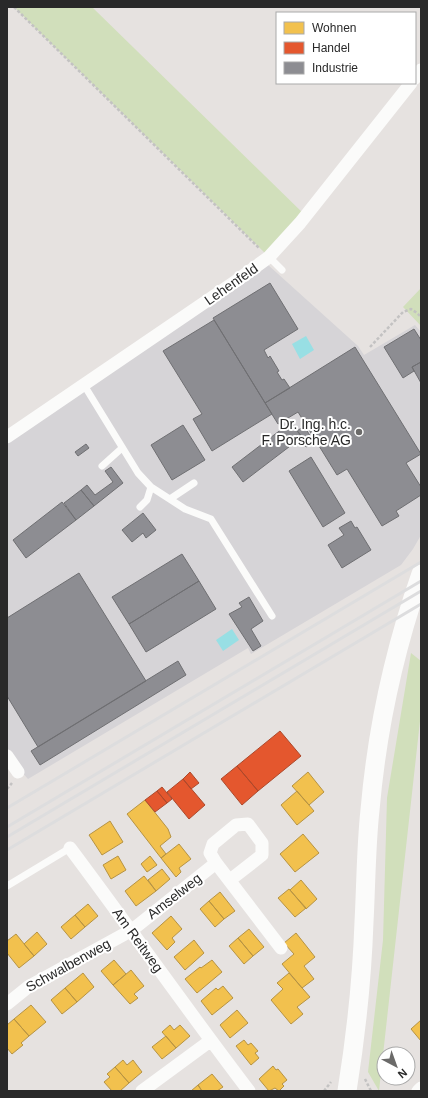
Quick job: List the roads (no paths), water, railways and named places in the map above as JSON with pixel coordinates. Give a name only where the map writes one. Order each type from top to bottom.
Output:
[{"type":"main road","points":[[347,1091],[359,996],[369,812],[372,784],[386,701],[399,642],[421,574]]},
{"type":"street","name":"Lehenfeld","points":[[7,437],[236,282],[269,257],[300,223],[410,84]]},
{"type":"street","points":[[7,756],[18,772]]},
{"type":"street","points":[[230,880],[262,855],[262,843],[248,824],[236,825],[213,844],[210,853],[216,863],[281,948]]},
{"type":"street","name":"Am Reitweg","points":[[70,848],[132,930],[210,1041],[249,1091]]},
{"type":"street","name":"Amselweg","points":[[132,930],[216,863]]},
{"type":"street","name":"Schwalbenweg","points":[[7,1004],[28,987],[132,930]]},
{"type":"street","points":[[142,1091],[210,1041]]},
{"type":"street","points":[[418,1091],[421,1088]]},
{"type":"lane","points":[[269,257],[282,270]]},
{"type":"lane","points":[[84,385],[138,473],[151,487],[185,510],[211,520],[272,616]]},
{"type":"lane","points":[[102,466],[122,448]]},
{"type":"lane","points":[[170,499],[194,483]]},
{"type":"lane","points":[[140,507],[147,500],[151,487]]},
{"type":"lane","name":"Am Reitweg","points":[[7,886],[70,848]]},
{"type":"water","points":[[306,336],[314,350],[300,359],[292,344]]},
{"type":"water","points":[[232,629],[239,640],[223,651],[216,640]]},
{"type":"railway","points":[[7,808],[421,562]]},
{"type":"railway","points":[[7,827],[421,581]]},
{"type":"railway","points":[[7,837],[421,591]]},
{"type":"railway","points":[[7,850],[421,604]]},
{"type":"place","name":"Dr. Ing. h.c. F. Porsche AG","points":[[359,432]]}]
